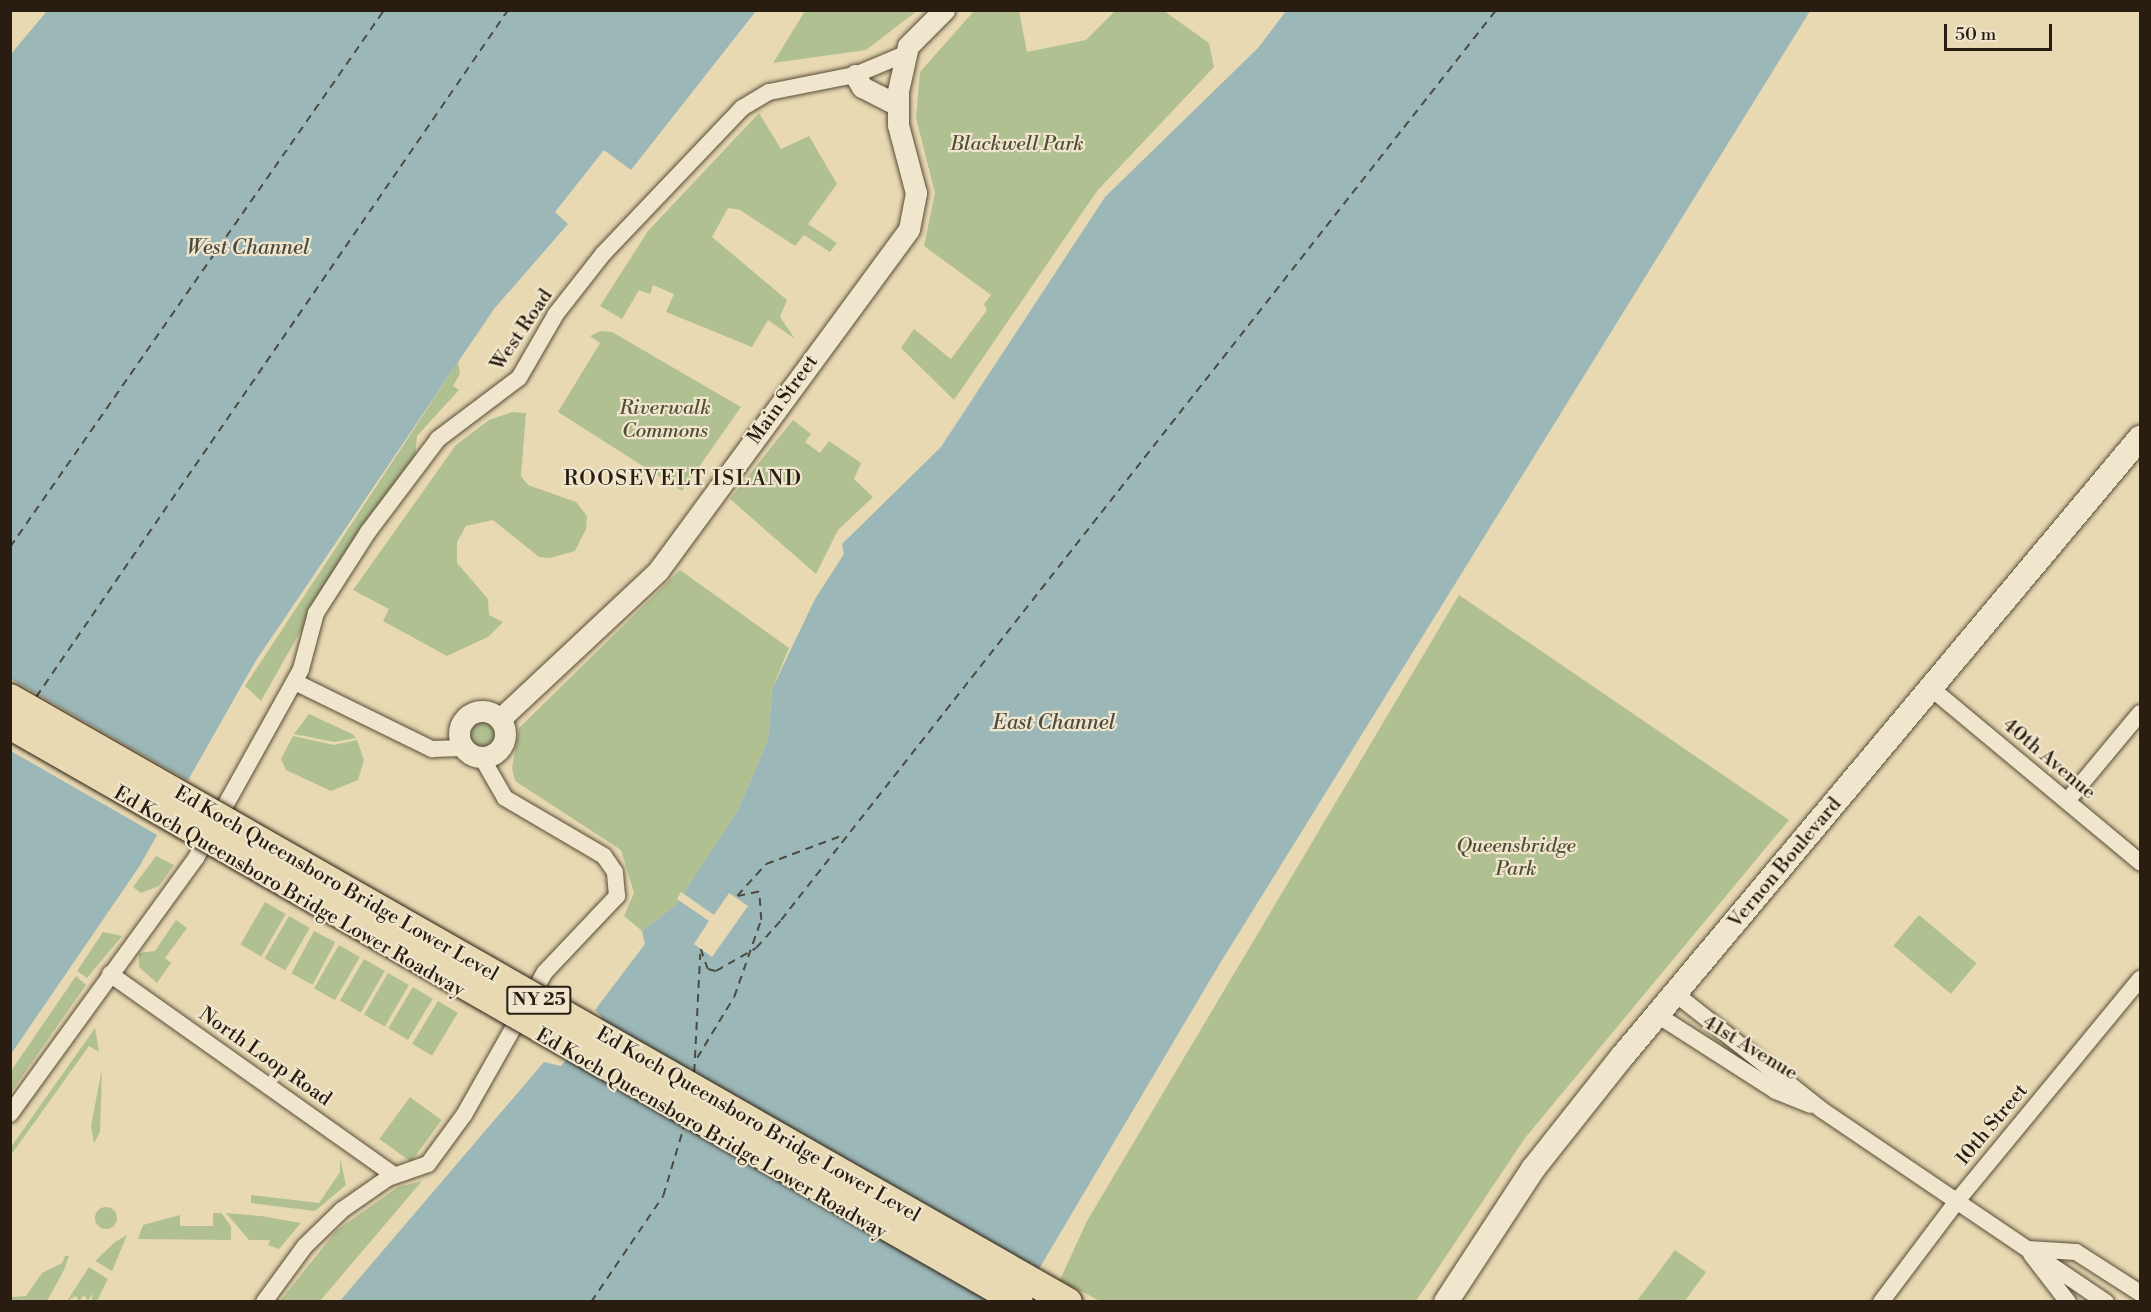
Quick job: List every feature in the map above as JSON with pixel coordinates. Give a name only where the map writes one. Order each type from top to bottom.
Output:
[{"type":"highway","name":"Ed Koch Queensboro Bridge Lower Level","points":[[10,698],[1068,1302]]},
{"type":"highway","points":[[10,706],[1052,1302]]},
{"type":"highway","points":[[10,725],[1019,1302]]},
{"type":"highway","name":"Ed Koch Queensboro Bridge Lower Roadway","points":[[10,733],[1005,1302]]},
{"type":"main road","name":"Vernon Boulevard","points":[[1446,1302],[1533,1169],[2140,438]]},
{"type":"street","points":[[897,105],[862,87],[855,75],[905,54],[944,10]]},
{"type":"street","name":"Main Street","points":[[500,719],[658,571],[909,229],[916,193],[897,105],[905,54]]},
{"type":"street","name":"West Road","points":[[10,1114],[196,858],[295,682],[311,622],[368,532],[438,439],[519,378],[565,302],[624,232],[751,101],[778,89],[855,75]]},
{"type":"street","points":[[264,1302],[317,1233],[394,1175],[420,1171],[434,1158],[545,972],[617,896],[615,872],[604,856],[505,798],[482,758],[463,748],[432,749],[295,682]]},
{"type":"street","name":"40th Avenue","points":[[1932,689],[2140,862]]},
{"type":"street","points":[[463,748],[459,727],[468,715],[482,711],[500,719],[504,741],[496,753],[482,758]]},
{"type":"street","points":[[2067,801],[2140,713]]},
{"type":"street","name":"North Loop Road","points":[[110,974],[394,1175]]},
{"type":"street","name":"10th Street","points":[[1881,1302],[1957,1201],[2140,979]]},
{"type":"street","name":"41st Avenue","points":[[1677,995],[1822,1110],[2106,1302]]},
{"type":"street","name":"41st Avenue","points":[[1659,1016],[1776,1091],[1822,1110]]},
{"type":"street","points":[[2027,1249],[2076,1252],[2140,1293]]},
{"type":"street","name":"41st Avenue","points":[[2027,1249],[2068,1302]]},
{"type":"green space","name":"Blackwell Park","points":[[1116,10],[1164,11],[1209,43],[1214,67],[1097,191],[954,400],[901,348],[914,329],[951,359],[987,310],[984,304],[991,295],[924,246],[935,193],[916,118],[920,72],[974,11],[1019,11],[1027,52],[1086,40]]},
{"type":"green space","points":[[805,11],[917,11],[866,50],[773,63]]},
{"type":"green space","points":[[759,113],[781,149],[809,136],[837,184],[808,224],[837,243],[830,252],[804,235],[795,246],[740,210],[728,208],[712,237],[787,300],[780,317],[795,339],[768,320],[752,347],[666,312],[674,294],[653,285],[650,294],[639,290],[622,319],[600,306],[648,231]]},
{"type":"green space","name":"Riverwalk Commons","points":[[601,331],[612,332],[741,407],[682,491],[558,412],[600,343],[590,336]]},
{"type":"green space","points":[[458,362],[460,374],[453,386],[459,390],[417,436],[415,459],[329,581],[261,701],[245,686]]},
{"type":"green space","points":[[512,412],[526,413],[521,476],[528,485],[576,502],[587,516],[586,529],[575,551],[550,558],[539,557],[493,520],[466,526],[457,542],[457,563],[488,599],[489,615],[503,622],[488,637],[447,656],[383,621],[389,609],[353,590],[456,445],[489,420]]},
{"type":"green space","points":[[793,420],[811,434],[805,442],[820,453],[829,441],[861,463],[854,479],[873,497],[838,530],[816,574],[730,499]]},
{"type":"green space","points":[[680,570],[789,648],[772,689],[768,740],[738,810],[676,905],[642,931],[624,916],[634,893],[621,850],[515,781],[512,768],[519,728]]},
{"type":"green space","name":"Queensbridge Park","points":[[1459,595],[1789,820],[1525,1138],[1416,1301],[1100,1301],[1060,1280],[1087,1221]]},
{"type":"green space","points":[[309,714],[356,738],[334,742],[294,734]]},
{"type":"green space","points":[[482,721],[491,725],[495,734],[491,743],[482,747],[473,743],[469,734],[473,725]]},
{"type":"green space","points":[[293,736],[334,745],[357,740],[364,760],[358,780],[331,791],[286,770],[281,759]]},
{"type":"green space","points":[[156,856],[174,865],[159,886],[141,893],[133,887]]},
{"type":"green space","points":[[265,902],[286,914],[261,956],[240,944]]},
{"type":"green space","points":[[1919,915],[1976,963],[1951,994],[1893,946]]},
{"type":"green space","points":[[289,916],[310,928],[285,970],[264,958]]},
{"type":"green space","points":[[176,920],[187,928],[165,958],[171,963],[157,983],[139,967],[139,953],[155,951]]},
{"type":"green space","points":[[314,931],[335,942],[313,985],[291,973]]},
{"type":"green space","points":[[103,932],[122,936],[87,978],[77,971]]},
{"type":"green space","points":[[339,945],[360,957],[335,1000],[314,988]]},
{"type":"green space","points":[[364,959],[385,971],[361,1013],[340,1001]]},
{"type":"green space","points":[[388,973],[409,985],[385,1027],[364,1015]]},
{"type":"green space","points":[[76,976],[86,985],[11,1092],[11,1071]]},
{"type":"green space","points":[[413,987],[433,999],[408,1040],[388,1028]]},
{"type":"green space","points":[[438,1001],[458,1013],[432,1056],[412,1044]]},
{"type":"green space","points":[[95,1028],[99,1052],[89,1046],[11,1155],[11,1147]]},
{"type":"green space","points":[[102,1069],[100,1132],[94,1143],[91,1126]]},
{"type":"green space","points":[[410,1097],[442,1120],[411,1162],[379,1139]]},
{"type":"green space","points":[[340,1158],[346,1185],[315,1211],[251,1203],[251,1195],[319,1203],[340,1172]]},
{"type":"green space","points":[[422,1181],[320,1301],[280,1301],[337,1230],[398,1187]]},
{"type":"green space","points":[[106,1207],[114,1210],[117,1218],[114,1226],[106,1229],[98,1226],[95,1218],[98,1210]]},
{"type":"green space","points":[[213,1213],[221,1213],[231,1226],[231,1240],[138,1239],[143,1225],[180,1215],[180,1226],[213,1226]]},
{"type":"green space","points":[[226,1213],[301,1223],[279,1249],[268,1245],[270,1240],[249,1240]]},
{"type":"green space","points":[[127,1235],[112,1271],[95,1261],[115,1242]]},
{"type":"green space","points":[[1675,1250],[1706,1272],[1685,1301],[1637,1301]]},
{"type":"green space","points":[[65,1256],[69,1256],[64,1270],[47,1301],[11,1301],[11,1297],[26,1296],[42,1273],[62,1263]]},
{"type":"green space","points":[[89,1267],[108,1279],[97,1301],[92,1301],[92,1294],[88,1301],[84,1295],[79,1301],[76,1296],[67,1301]]},
{"type":"water","name":"West Channel","points":[[47,11],[756,11],[631,170],[604,150],[555,212],[568,224],[494,309],[255,662],[139,867],[11,1054],[11,54]]},
{"type":"water","name":"East Channel","points":[[1286,11],[1810,11],[1219,965],[1020,1301],[339,1302],[544,1062],[561,1066],[602,1017],[595,1010],[645,944],[642,931],[676,905],[738,810],[768,740],[772,689],[815,599],[844,554],[842,544],[941,447],[1105,197],[1258,48]]},
{"type":"pier","points":[[11,679],[189,781],[196,773],[155,846],[159,836],[11,751]]},
{"type":"pier","points":[[681,892],[714,915],[729,893],[748,906],[712,957],[694,944],[709,921],[677,899]]},
{"type":"ferry route","points":[[10,547],[384,10]]},
{"type":"ferry route","points":[[36,697],[508,10]]},
{"type":"ferry route","points":[[701,949],[708,969],[716,971],[756,948],[781,920],[1496,10]]},
{"type":"ferry route","points":[[737,896],[766,864],[841,836]]},
{"type":"ferry route","points":[[697,1058],[734,997],[761,920],[759,892],[736,897]]},
{"type":"ferry route","points":[[694,1072],[700,954]]},
{"type":"ferry route","points":[[591,1302],[663,1196],[684,1126]]},
{"type":"district","name":"ROOSEVELT ISLAND","points":[[683,479]]}]
